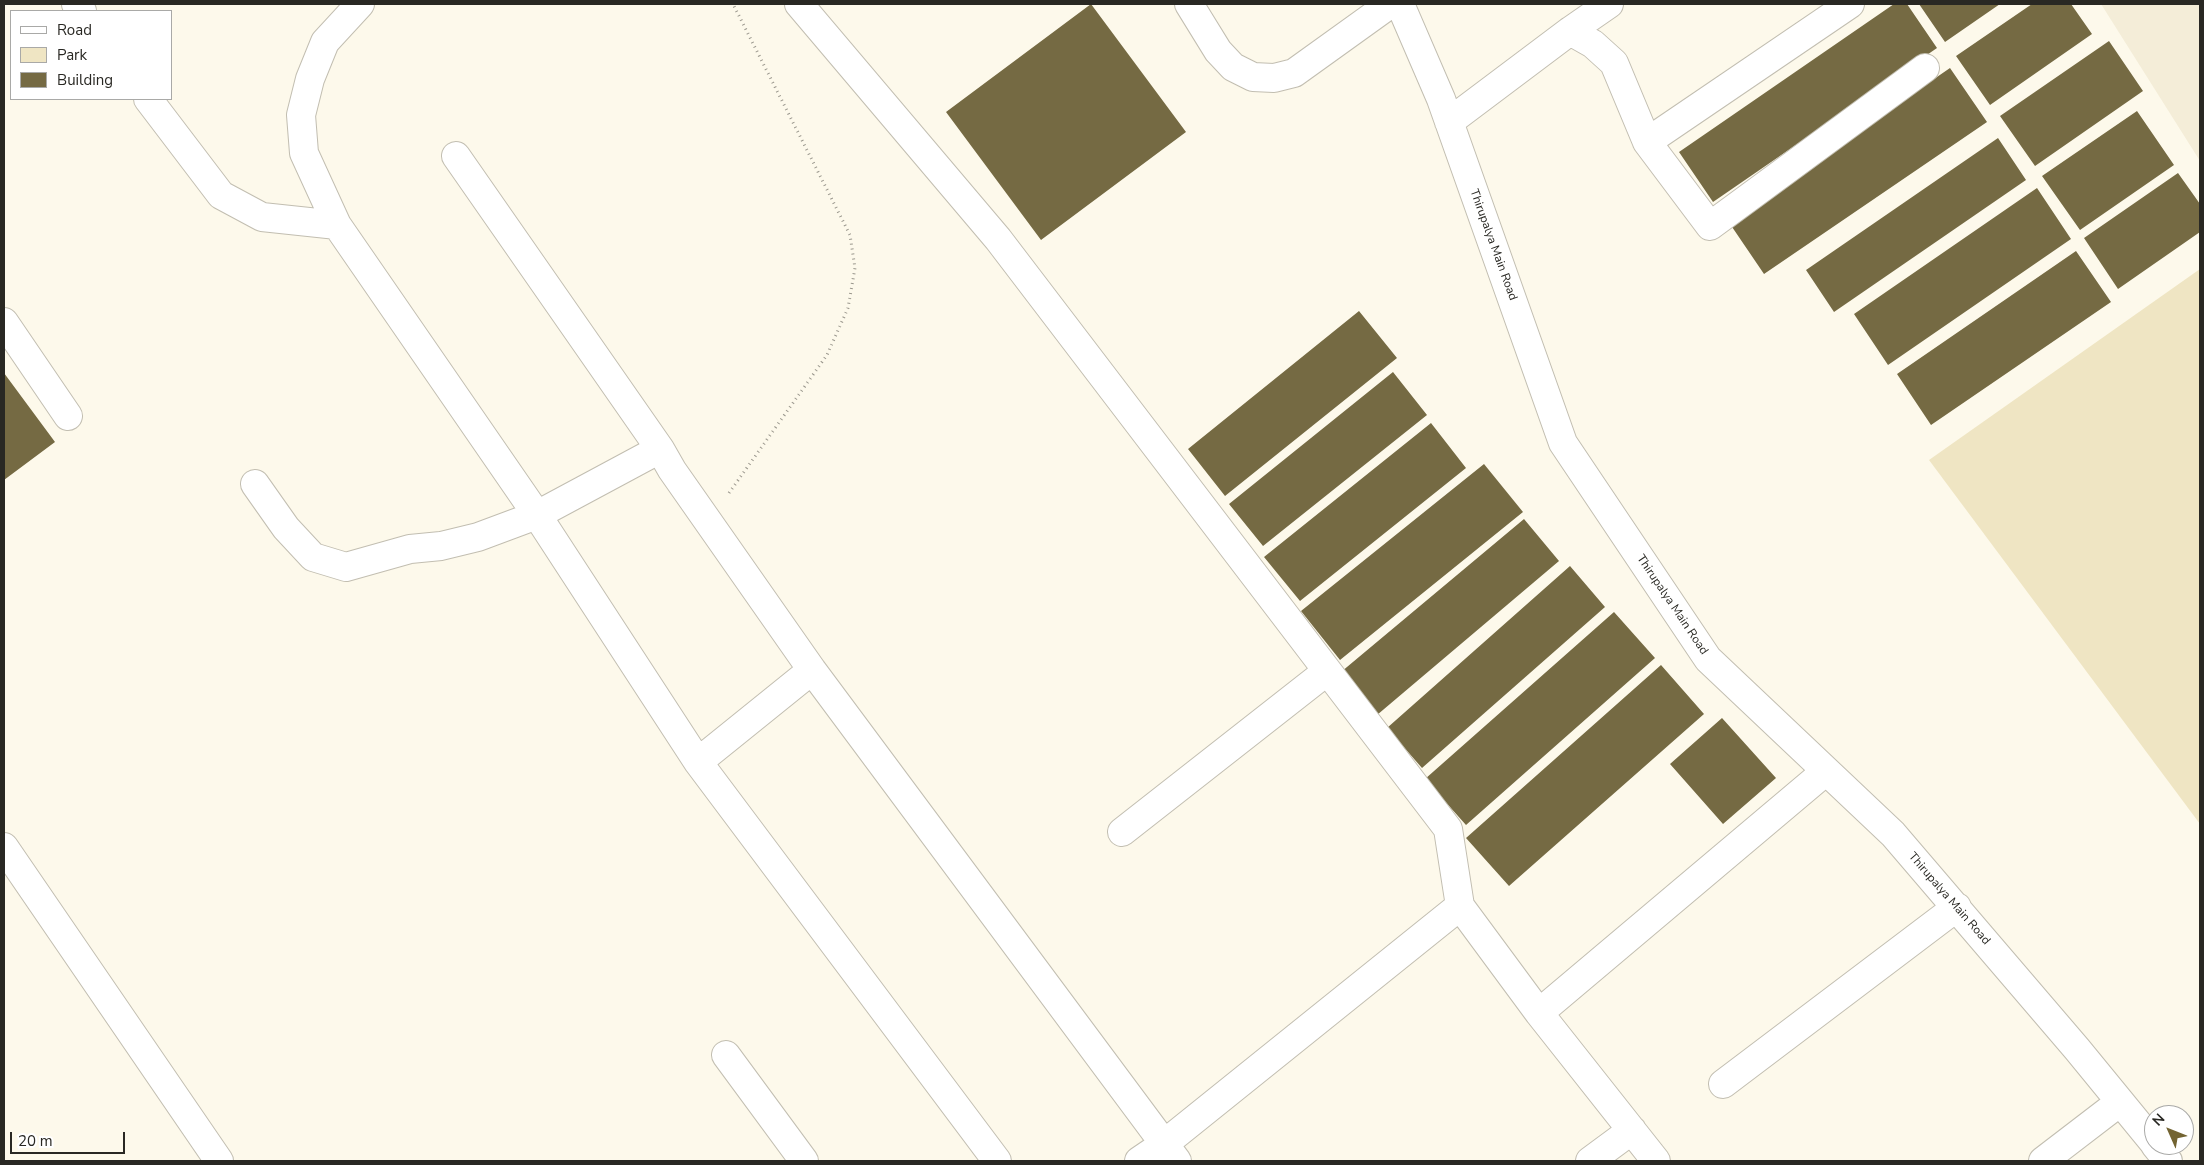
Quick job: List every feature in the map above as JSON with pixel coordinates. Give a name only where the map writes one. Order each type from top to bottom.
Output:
[{"type":"street","points":[[360,4],[325,42],[310,79],[301,115],[304,153],[337,225],[537,515],[698,762],[997,1161]]},
{"type":"street","points":[[799,4],[998,239],[1326,672],[1448,829],[1460,906],[1539,1013],[1656,1161]]},
{"type":"street","points":[[1189,4],[1218,51],[1233,67],[1253,77],[1274,78],[1294,73],[1390,4]]},
{"type":"street","name":"Thirupalya Main Road","points":[[1400,4],[1449,122],[1563,443],[1708,659],[1893,834],[1957,907],[2144,1131]]},
{"type":"street","points":[[1449,122],[1570,31],[1610,4]]},
{"type":"street","points":[[1647,142],[1850,4]]},
{"type":"street","points":[[1570,31],[1593,44],[1614,63],[1647,142],[1710,226],[1924,68]]},
{"type":"street","points":[[149,100],[221,196],[262,217],[337,225]]},
{"type":"street","points":[[456,156],[660,449],[708,523],[812,670],[1171,1152]]},
{"type":"street","points":[[4,322],[68,416]]},
{"type":"street","points":[[255,484],[286,528],[313,557],[346,567],[410,549],[441,546],[478,537],[537,515],[660,449]]},
{"type":"street","points":[[698,762],[812,670]]},
{"type":"street","points":[[1122,832],[1326,672]]},
{"type":"street","points":[[1539,1013],[1826,771]]},
{"type":"street","points":[[4,847],[218,1161]]},
{"type":"street","points":[[1139,1161],[1171,1152],[1460,906]]},
{"type":"street","points":[[1723,1084],[1957,907]]},
{"type":"street","points":[[726,1054],[804,1161]]},
{"type":"street","points":[[2043,1161],[2120,1102]]},
{"type":"street","points":[[1590,1161],[1632,1130]]},
{"type":"path","points":[[708,523],[827,355],[848,308],[855,268],[850,236],[733,4]]},
{"type":"shaded area","points":[[2101,4],[2200,4],[2200,161]]},
{"type":"green space","points":[[2200,269],[2200,824],[1929,460]]},
{"type":"building","points":[[1091,4],[1186,132],[1041,240],[946,112]]},
{"type":"building","points":[[1894,4],[1907,4],[1937,48],[1713,202],[1679,152]]},
{"type":"building","points":[[1919,4],[2000,4],[1945,42]]},
{"type":"building","points":[[2032,4],[2071,4],[2092,34],[1990,105],[1956,56]]},
{"type":"building","points":[[2109,41],[2143,91],[2035,166],[2000,116]]},
{"type":"building","points":[[1950,68],[1987,122],[1764,274],[1728,221]]},
{"type":"building","points":[[2137,111],[2174,165],[2080,230],[2042,176]]},
{"type":"building","points":[[1998,138],[2026,180],[1834,312],[1806,270]]},
{"type":"building","points":[[2178,173],[2200,204],[2200,232],[2118,289],[2084,238]]},
{"type":"building","points":[[2037,188],[2071,239],[1888,365],[1854,314]]},
{"type":"building","points":[[2076,251],[2111,302],[1931,425],[1897,374]]},
{"type":"building","points":[[1359,311],[1397,358],[1225,496],[1188,449]]},
{"type":"building","points":[[1393,372],[1427,415],[1263,546],[1229,504]]},
{"type":"building","points":[[4,373],[55,442],[4,480]]},
{"type":"building","points":[[1431,423],[1466,468],[1300,601],[1264,557]]},
{"type":"building","points":[[1484,464],[1523,512],[1340,660],[1301,611]]},
{"type":"building","points":[[1524,519],[1559,561],[1377,715],[1341,672]]},
{"type":"building","points":[[1570,566],[1605,607],[1422,768],[1387,728]]},
{"type":"building","points":[[1614,612],[1655,658],[1466,825],[1425,779]]},
{"type":"building","points":[[1661,665],[1704,714],[1509,886],[1466,838]]},
{"type":"building","points":[[1722,718],[1776,778],[1723,824],[1670,764]]}]
